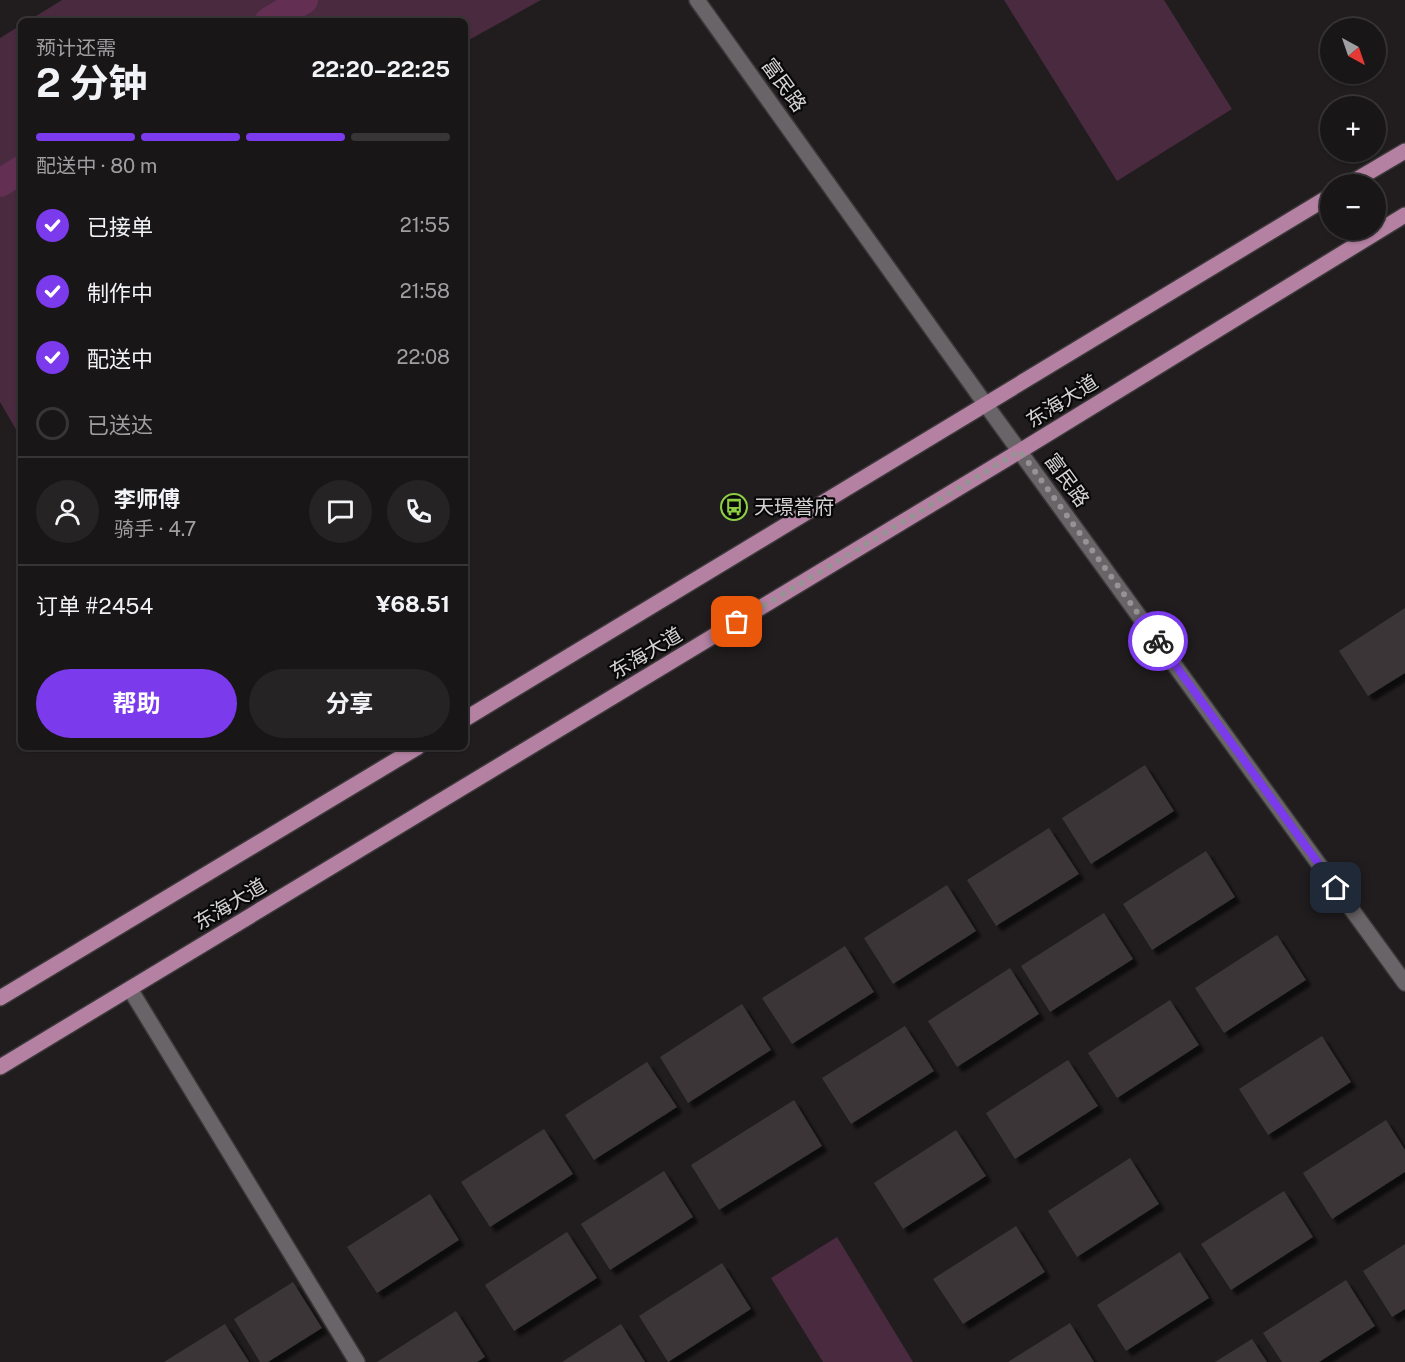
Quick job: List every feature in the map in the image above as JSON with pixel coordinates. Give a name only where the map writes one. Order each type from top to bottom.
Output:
[{"type":"main road","points":[[1366,174],[1405,151]]},
{"type":"main road","name":"东海大道","points":[[468,717],[1320,202]]},
{"type":"main road","name":"东海大道","points":[[0,1067],[1405,216]]},
{"type":"main road","name":"东海大道","points":[[0,998],[413,750]]},
{"type":"street","name":"富民路","points":[[697,0],[1405,983]]},
{"type":"street","points":[[130,989],[357,1362]]},
{"type":"shaded area","points":[[62,0],[541,0],[468,40],[468,18],[33,18]]},
{"type":"shaded area","points":[[1004,0],[1164,0],[1232,109],[1117,181]]},
{"type":"shaded area","points":[[18,27],[18,433],[0,402],[0,38]]},
{"type":"shaded area","points":[[837,1237],[913,1362],[823,1362],[771,1278]]},
{"type":"building","points":[[1405,608],[1405,673],[1368,696],[1339,651]]},
{"type":"building","points":[[1145,765],[1174,811],[1091,864],[1062,818]]},
{"type":"building","points":[[1049,828],[1079,874],[996,926],[967,880]]},
{"type":"building","points":[[1206,851],[1235,897],[1152,950],[1123,904]]},
{"type":"building","points":[[947,885],[976,931],[893,984],[864,938]]},
{"type":"building","points":[[1104,913],[1133,959],[1050,1012],[1021,966]]},
{"type":"building","points":[[1277,935],[1306,980],[1224,1033],[1195,988]]},
{"type":"building","points":[[845,946],[874,992],[792,1044],[762,998]]},
{"type":"building","points":[[1010,968],[1039,1014],[957,1067],[928,1021]]},
{"type":"building","points":[[1170,1000],[1199,1045],[1117,1098],[1088,1053]]},
{"type":"building","points":[[742,1004],[771,1050],[688,1103],[660,1057]]},
{"type":"building","points":[[905,1026],[934,1071],[851,1124],[822,1078]]},
{"type":"building","points":[[1322,1036],[1351,1082],[1268,1135],[1239,1089]]},
{"type":"building","points":[[1068,1060],[1098,1106],[1015,1159],[986,1113]]},
{"type":"building","points":[[647,1062],[677,1107],[594,1160],[565,1115]]},
{"type":"building","points":[[794,1100],[822,1146],[719,1210],[691,1165]]},
{"type":"building","points":[[1386,1120],[1405,1150],[1405,1172],[1332,1219],[1303,1173]]},
{"type":"building","points":[[544,1129],[573,1174],[490,1227],[461,1182]]},
{"type":"building","points":[[956,1130],[986,1176],[903,1229],[874,1183]]},
{"type":"building","points":[[1130,1158],[1159,1204],[1077,1257],[1048,1211]]},
{"type":"building","points":[[664,1171],[693,1217],[610,1270],[581,1224]]},
{"type":"building","points":[[1284,1191],[1313,1237],[1231,1290],[1201,1244]]},
{"type":"building","points":[[430,1194],[459,1240],[377,1293],[347,1247]]},
{"type":"building","points":[[1016,1226],[1045,1272],[963,1324],[933,1279]]},
{"type":"building","points":[[567,1232],[597,1278],[514,1331],[485,1285]]},
{"type":"building","points":[[1405,1244],[1405,1309],[1392,1317],[1363,1271]]},
{"type":"building","points":[[1180,1252],[1209,1298],[1126,1351],[1097,1305]]},
{"type":"building","points":[[722,1263],[751,1309],[668,1362],[639,1316]]},
{"type":"building","points":[[1346,1280],[1375,1326],[1319,1362],[1282,1362],[1263,1333]]},
{"type":"building","points":[[293,1282],[322,1328],[268,1362],[260,1362],[234,1319]]},
{"type":"building","points":[[456,1311],[485,1357],[477,1362],[377,1362]]},
{"type":"building","points":[[1070,1323],[1094,1362],[1008,1362]]},
{"type":"building","points":[[225,1324],[249,1362],[164,1362]]},
{"type":"building","points":[[621,1324],[645,1362],[562,1362]]},
{"type":"building","points":[[1252,1339],[1267,1362],[1215,1362]]},
{"type":"waterway","points":[[274,18],[304,0]]},
{"type":"waterway","points":[[0,183],[18,172]]},
{"type":"way so far","points":[[737,622],[1020,451],[1158,641]]},
{"type":"place","name":"天璟誉府","points":[[734,507]]},
{"type":"route","points":[[1158,641],[1336,888]]}]
